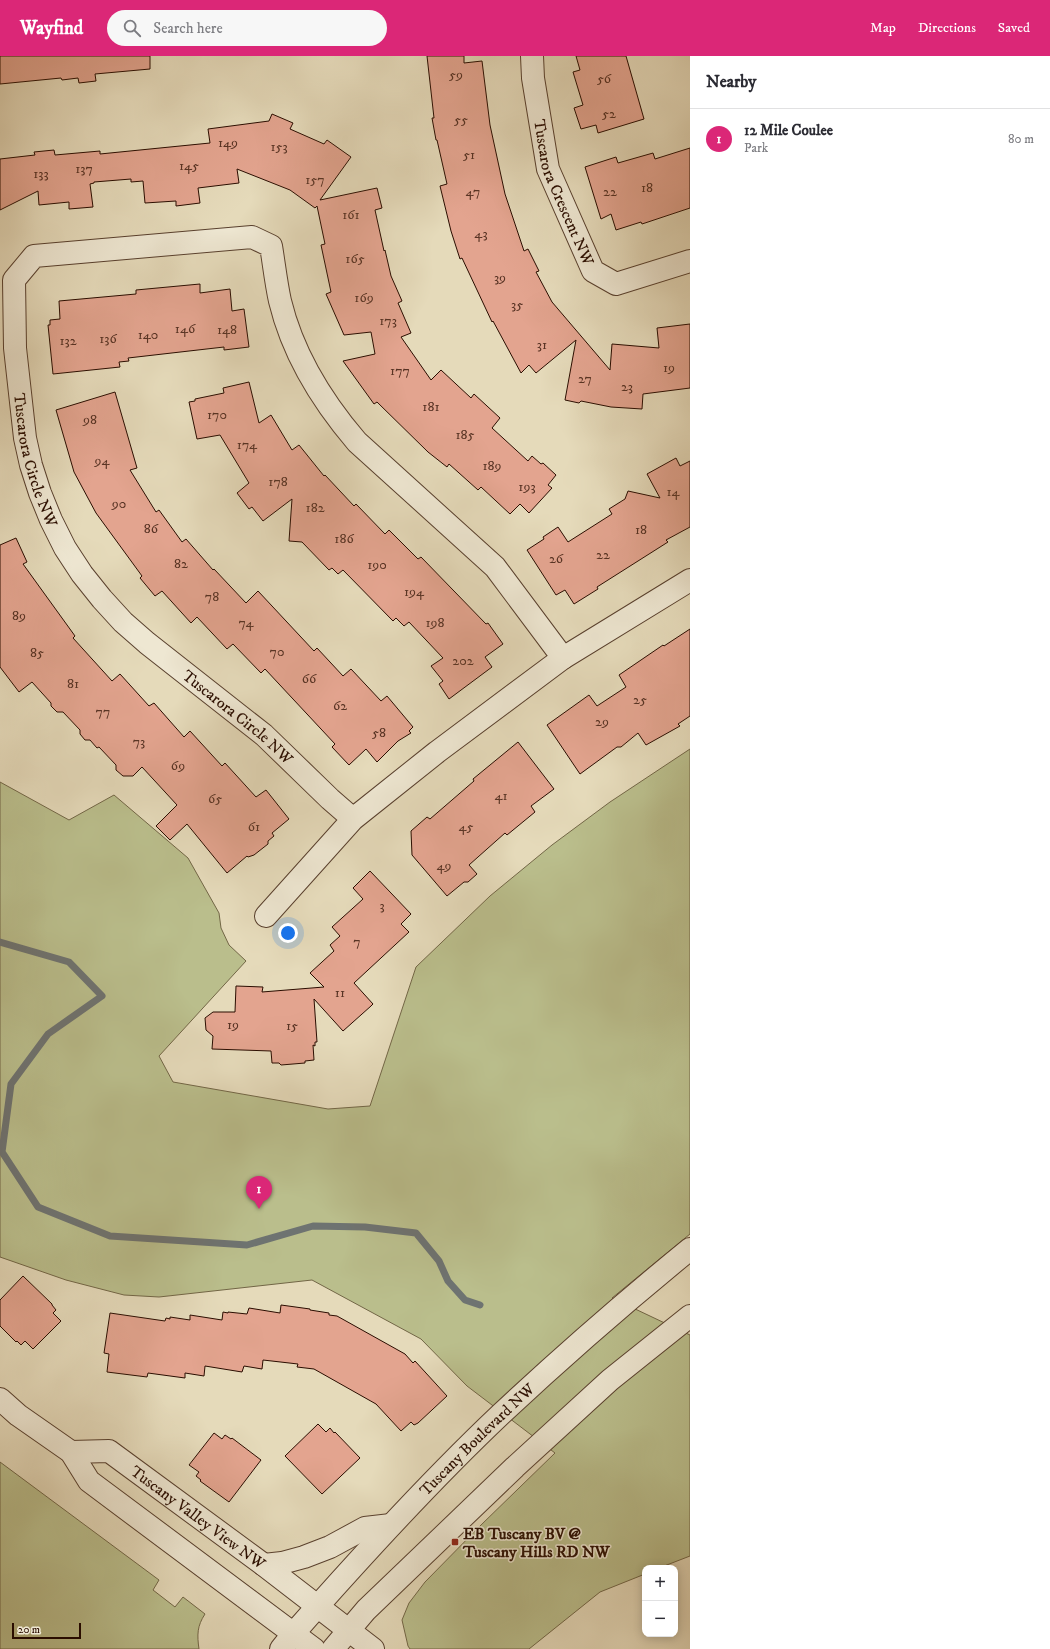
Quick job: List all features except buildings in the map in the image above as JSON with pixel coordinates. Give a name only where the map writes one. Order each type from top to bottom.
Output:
[{"type":"street","name":"Tuscarora Crescent NW","points":[[532,56],[533,78],[548,169],[593,271],[616,284],[690,261]]},
{"type":"street","name":"Tuscarora Circle NW","points":[[353,819],[330,799],[264,735],[147,643],[123,622],[87,580],[65,548],[51,520],[31,465],[25,438],[15,348],[14,280],[34,256],[252,238],[271,246],[280,300],[295,346],[316,388],[337,419],[357,442],[496,567],[563,658]]},
{"type":"street","points":[[266,916],[353,819],[437,752],[563,658],[690,580]]},
{"type":"street","name":"Tuscany Boulevard NW","points":[[287,1641],[391,1525],[500,1415],[609,1316],[690,1249]]},
{"type":"street","points":[[333,1649],[366,1610],[515,1467],[610,1380],[690,1316]]},
{"type":"street","points":[[0,1399],[18,1415],[71,1452],[89,1481],[287,1641],[314,1649]]},
{"type":"street","name":"Tuscany Valley View NW","points":[[71,1452],[109,1451],[264,1564],[373,1649]]},
{"type":"street","points":[[264,1564],[282,1563],[304,1557],[330,1547],[365,1528],[391,1525]]},
{"type":"green space","points":[[690,749],[690,1234],[612,1298],[690,1335],[690,1556],[667,1565],[642,1565],[642,1575],[600,1592],[529,1649],[410,1649],[402,1620],[409,1603],[425,1582],[555,1453],[467,1386],[421,1339],[312,1280],[159,1297],[124,1295],[66,1280],[0,1257],[0,782],[69,820],[114,795],[188,858],[219,913],[221,928],[229,945],[246,961],[159,1056],[173,1082],[328,1109],[370,1106],[416,967],[490,896],[552,845],[610,802]]},
{"type":"green space","points":[[0,1462],[159,1580],[153,1590],[175,1607],[183,1597],[205,1614],[198,1631],[199,1649],[0,1649]]},
{"type":"waterway","points":[[0,942],[69,962],[102,996],[48,1034],[11,1084],[2,1152],[38,1207],[110,1236],[247,1245],[313,1226],[365,1227],[416,1233],[439,1261],[448,1281],[465,1300],[480,1305]]},
{"type":"place","name":"12 Mile Coulee","points":[[259,1209]]},
{"type":"place","name":"EB Tuscany BV @ Tuscany Hills RD NW","points":[[455,1542]]}]
